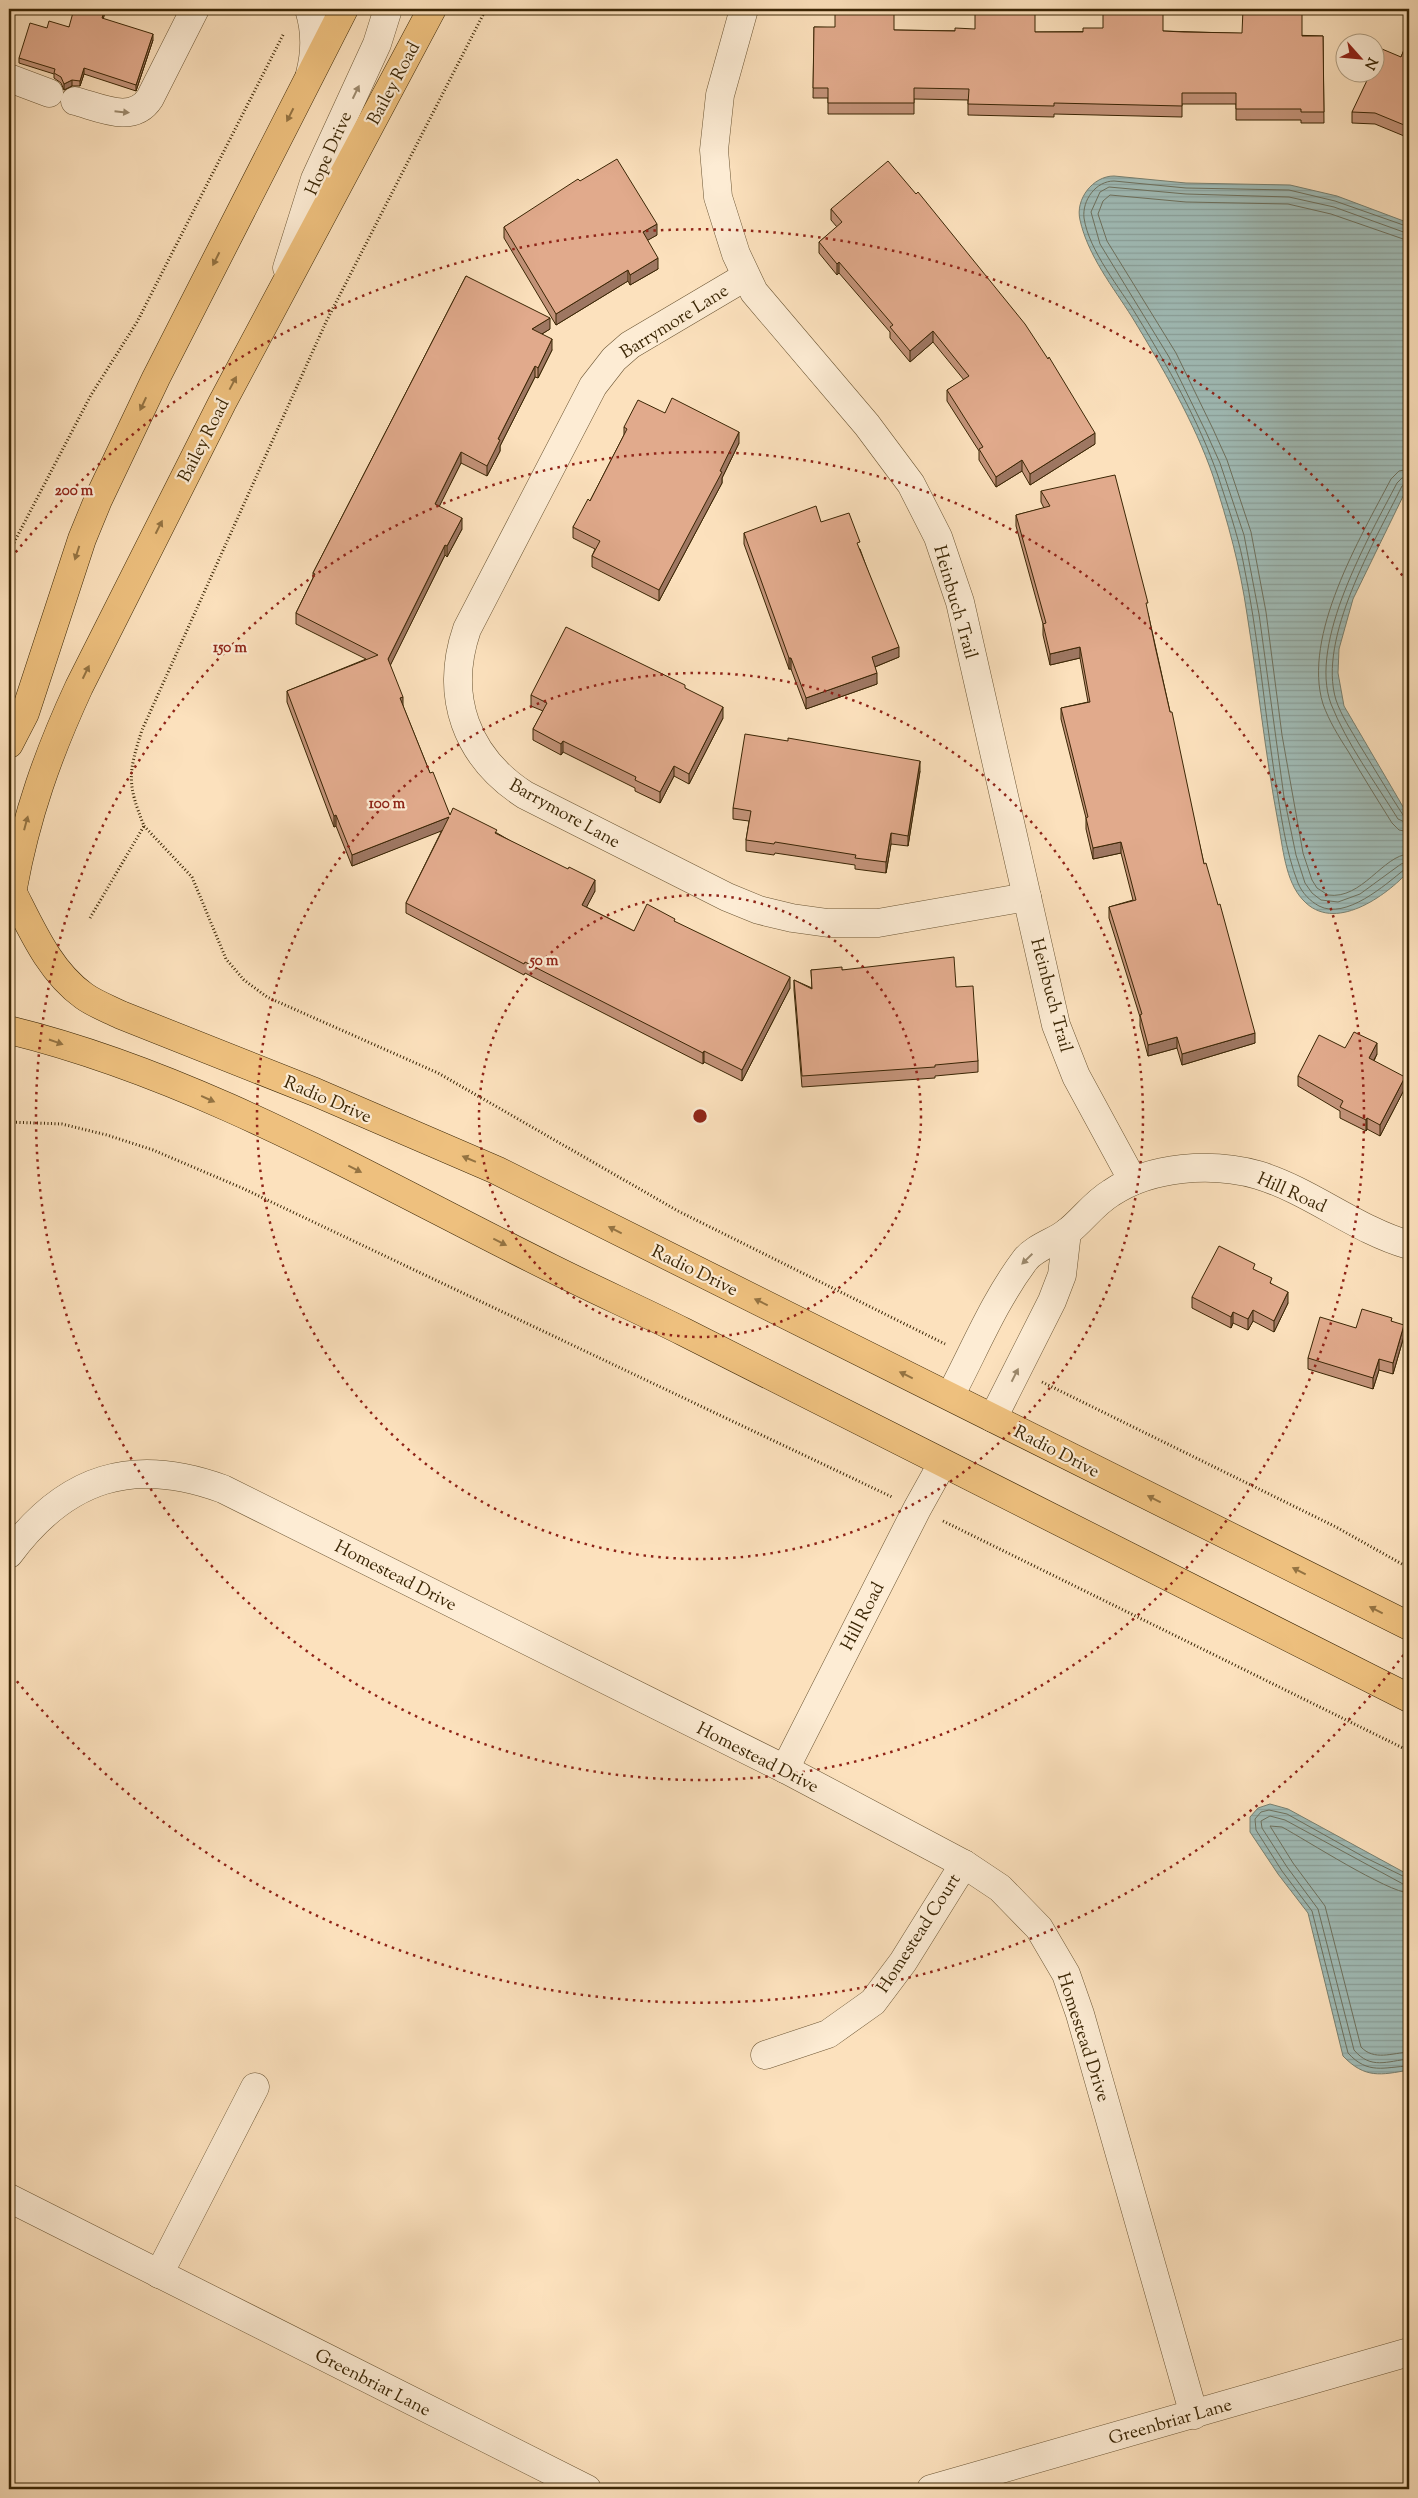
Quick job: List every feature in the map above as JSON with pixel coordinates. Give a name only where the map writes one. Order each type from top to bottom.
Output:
[{"type":"main road","points":[[9,744],[25,713],[82,539],[98,500],[156,378],[344,9]]},
{"type":"main road","name":"Bailey Road","points":[[11,893],[30,808],[58,733],[124,595],[277,300],[432,9]]},
{"type":"main road","name":"Radio Drive","points":[[11,893],[51,962],[65,979],[98,1004],[121,1016],[315,1092],[496,1170],[1409,1626]]},
{"type":"main road","points":[[9,1030],[46,1039],[106,1060],[194,1093],[253,1119],[553,1270],[680,1330],[942,1464],[1409,1698]]},
{"type":"street","points":[[75,101],[124,113],[141,109],[150,98],[194,9]]},
{"type":"street","points":[[309,9],[315,39],[315,56],[310,76]]},
{"type":"street","name":"Hope Drive","points":[[277,300],[315,179],[377,44],[388,9]]},
{"type":"street","name":"Heinbuch Trail","points":[[744,9],[720,96],[714,134],[714,164],[723,214],[745,276],[763,302],[892,456],[920,500],[938,538],[960,602],[1052,1010],[1061,1041],[1076,1076],[1132,1181]]},
{"type":"street","points":[[9,78],[49,93]]},
{"type":"street","name":"Barrymore Lane","points":[[745,276],[630,345],[614,359],[592,386],[467,629],[461,649],[458,681],[466,725],[477,748],[490,766],[525,796],[711,890],[759,910],[809,921],[878,923],[1027,897]]},
{"type":"street","name":"Hill Road","points":[[950,1396],[1003,1293],[1027,1258],[1067,1232],[1092,1206],[1111,1192],[1132,1181],[1162,1173],[1207,1168],[1244,1172],[1276,1182],[1384,1236],[1409,1244]]},
{"type":"street","points":[[993,1418],[1052,1300],[1062,1275],[1067,1232]]},
{"type":"street","name":"Hill Road","points":[[785,1769],[942,1464]]},
{"type":"street","name":"Homestead Drive","points":[[9,1554],[24,1534],[45,1513],[78,1491],[117,1475],[158,1474],[193,1478],[223,1488],[785,1769],[964,1864],[1000,1888],[1039,1928],[1066,1974],[1080,2014],[1194,2415]]},
{"type":"street","name":"Homestead Court","points":[[765,2054],[828,2034],[873,2002],[903,1962],[964,1864]]},
{"type":"street","points":[[159,2274],[255,2087]]},
{"type":"street","name":"Greenbriar Lane","points":[[9,2198],[587,2489]]},
{"type":"street","name":"Greenbriar Lane","points":[[931,2489],[1409,2352]]},
{"type":"path","points":[[486,9],[326,322],[142,730],[134,754],[131,793],[144,826],[192,877],[226,959],[244,980],[267,997],[438,1073],[678,1211],[943,1342]]},
{"type":"path","points":[[9,552],[91,396],[138,322],[286,28]]},
{"type":"path","points":[[90,918],[144,826]]},
{"type":"path","points":[[9,1122],[62,1124],[154,1150],[242,1188],[876,1489]]},
{"type":"path","points":[[1044,1383],[1336,1527],[1409,1568]]},
{"type":"path","points":[[955,1527],[1409,1751]]},
{"type":"water","points":[[1114,176],[1186,183],[1290,185],[1337,196],[1409,223],[1409,484],[1353,599],[1339,649],[1338,673],[1344,706],[1409,817],[1409,871],[1387,891],[1359,908],[1329,913],[1316,910],[1303,900],[1288,874],[1269,770],[1241,579],[1213,476],[1197,436],[1166,374],[1095,259],[1080,220],[1080,204],[1087,190],[1099,180]]},
{"type":"water","points":[[1270,1804],[1288,1809],[1409,1875],[1409,2070],[1374,2074],[1359,2069],[1343,2056],[1308,1913],[1278,1874],[1250,1832],[1250,1817],[1258,1808]]},
{"type":"building","points":[[74,9],[105,9],[102,18],[153,34],[136,85],[84,68],[80,81],[72,80],[64,84],[61,77],[54,73],[55,69],[19,58],[30,23],[47,28],[49,21],[69,27]]},
{"type":"building","points":[[835,9],[894,9],[894,30],[955,31],[955,28],[975,29],[975,9],[1035,9],[1035,32],[1083,32],[1083,28],[1103,28],[1103,9],[1163,9],[1163,31],[1242,33],[1243,9],[1302,9],[1302,36],[1323,36],[1324,112],[1301,112],[1301,109],[1236,109],[1236,93],[1182,93],[1182,106],[1054,103],[1054,106],[968,104],[969,89],[914,88],[914,103],[828,103],[828,88],[813,88],[814,27],[835,27]]},
{"type":"building","points":[[1409,38],[1409,127],[1375,113],[1352,112],[1366,82],[1386,82],[1386,51],[1401,57]]},
{"type":"building","points":[[617,159],[657,224],[643,232],[658,258],[630,275],[628,270],[556,314],[504,227],[578,179],[580,181]]},
{"type":"building","points":[[888,161],[916,194],[918,192],[1025,324],[1048,359],[1049,357],[1095,433],[1030,474],[1022,460],[996,477],[979,449],[983,447],[947,390],[969,376],[933,331],[910,351],[890,327],[893,325],[839,262],[837,264],[819,242],[842,222],[831,209]]},
{"type":"building","points":[[466,276],[550,318],[532,329],[552,339],[538,368],[535,366],[498,439],[500,440],[487,466],[461,452],[435,504],[462,518],[447,546],[445,545],[388,659],[403,697],[400,698],[430,773],[433,772],[450,815],[453,808],[497,830],[495,833],[568,869],[569,867],[595,880],[582,905],[634,931],[647,904],[675,919],[674,921],[790,977],[742,1070],[704,1051],[703,1053],[406,903],[449,817],[352,855],[336,815],[334,816],[287,691],[378,655],[296,613],[315,574],[313,573]]},
{"type":"building","points":[[672,398],[739,432],[720,471],[722,472],[659,590],[592,556],[600,541],[573,527],[588,499],[590,501],[627,429],[624,427],[638,400],[665,413]]},
{"type":"building","points":[[1115,475],[1148,603],[1146,603],[1155,646],[1170,712],[1172,712],[1204,864],[1206,863],[1218,905],[1220,904],[1255,1033],[1182,1054],[1177,1037],[1148,1045],[1140,1015],[1142,1014],[1109,907],[1136,900],[1121,842],[1093,848],[1086,818],[1088,817],[1061,708],[1090,702],[1080,647],[1050,654],[1043,624],[1046,623],[1016,515],[1050,506],[1041,491]]},
{"type":"building","points":[[816,506],[821,522],[849,513],[860,542],[857,543],[899,647],[872,657],[877,673],[806,698],[791,658],[789,658],[744,533]]},
{"type":"building","points":[[566,627],[685,685],[685,688],[723,707],[689,774],[674,766],[660,792],[635,780],[636,777],[563,741],[561,744],[533,729],[547,703],[531,695]]},
{"type":"building","points":[[745,734],[788,741],[788,738],[920,761],[908,836],[891,833],[886,862],[855,858],[856,855],[775,842],[774,844],[746,840],[751,811],[733,808]]},
{"type":"building","points":[[954,957],[956,987],[973,986],[978,1061],[935,1065],[935,1067],[802,1076],[794,980],[812,989],[811,970],[842,967],[842,970]]},
{"type":"building","points":[[1354,1032],[1377,1043],[1369,1058],[1405,1077],[1380,1125],[1340,1107],[1343,1101],[1298,1076],[1319,1035],[1345,1048]]},
{"type":"building","points":[[1219,1246],[1255,1264],[1253,1269],[1272,1278],[1270,1283],[1288,1292],[1274,1321],[1253,1310],[1248,1319],[1233,1312],[1231,1317],[1192,1297]]},
{"type":"building","points":[[1362,1309],[1392,1318],[1391,1321],[1404,1325],[1393,1363],[1379,1359],[1373,1378],[1308,1358],[1320,1317],[1356,1328]]}]
